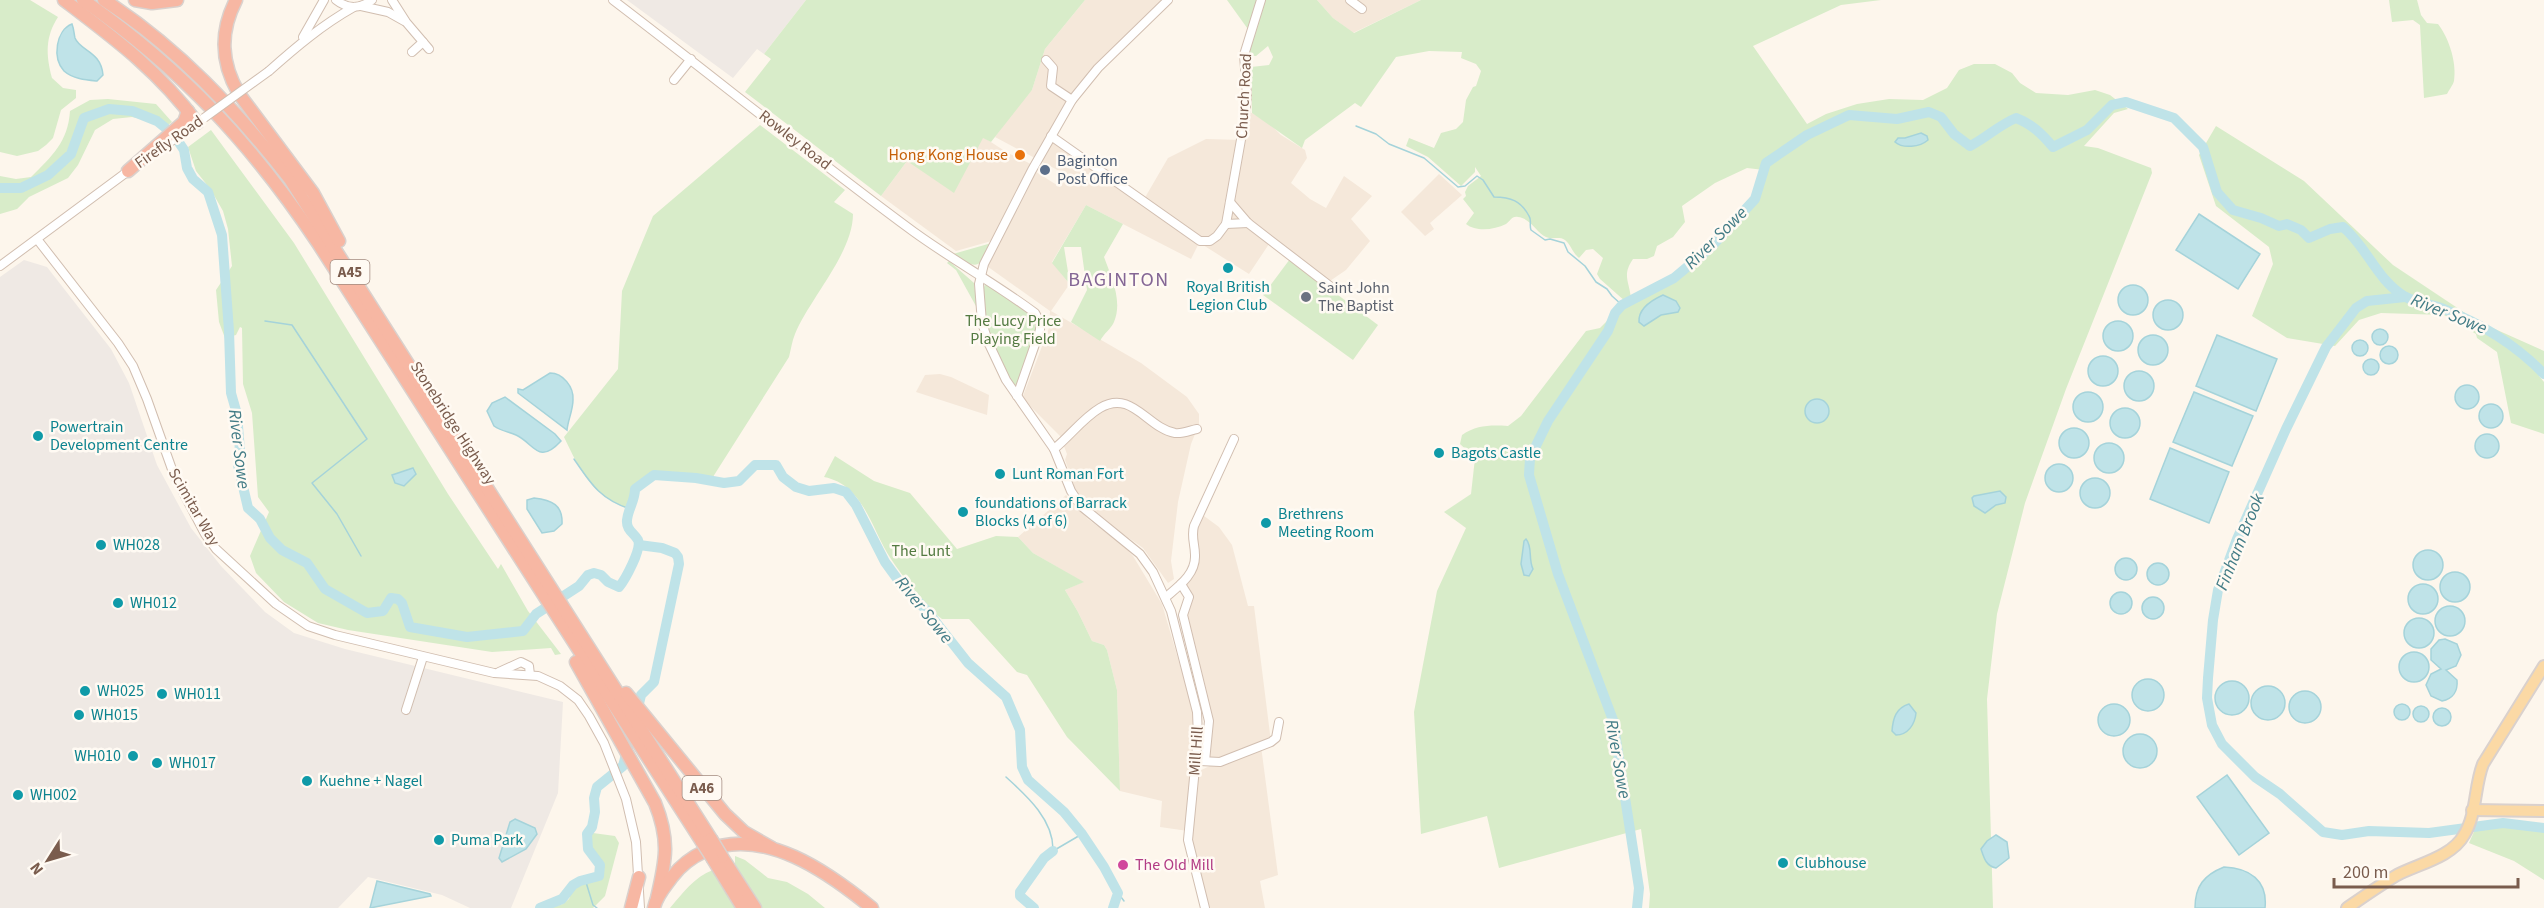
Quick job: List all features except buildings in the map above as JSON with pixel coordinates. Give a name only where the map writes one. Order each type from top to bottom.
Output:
[{"type":"highway","points":[[64,0],[138,58],[165,83],[192,121],[128,171]]},
{"type":"highway","name":"Stonebridge Highway","points":[[83,0],[137,39],[171,68],[207,102],[270,174],[318,243],[544,592],[628,704]]},
{"type":"highway","name":"Stonebridge Highway","points":[[104,0],[180,59],[235,114],[294,186],[362,291],[544,592]]},
{"type":"highway","points":[[135,0],[152,3],[177,0]]},
{"type":"highway","points":[[236,0],[224,29],[223,45],[230,77],[252,112],[313,193],[328,218],[362,291]]},
{"type":"highway","points":[[561,614],[621,742],[655,803],[666,839],[665,861],[654,904]]},
{"type":"highway","name":"Stonebridge Highway","points":[[561,614],[636,741],[755,908]]},
{"type":"highway","name":"A46","points":[[628,704],[734,823],[752,837],[772,848]]},
{"type":"highway","name":"Stonebridge Highway","points":[[641,721],[707,841]]},
{"type":"highway","points":[[654,904],[681,866],[712,848],[740,844],[772,848],[823,873],[872,908]]},
{"type":"highway","name":"Stonebridge Highway","points":[[718,858],[743,908]]},
{"type":"highway","points":[[631,908],[639,877]]},
{"type":"main road","points":[[2347,908],[2397,875],[2451,849],[2464,837],[2470,823],[2477,778],[2489,752],[2544,666]]},
{"type":"main road","points":[[2472,810],[2544,811]]},
{"type":"street","name":"Firefly Road","points":[[299,43],[324,0]]},
{"type":"street","points":[[336,0],[347,7],[388,12],[406,22]]},
{"type":"street","name":"Firefly Road","points":[[192,121],[268,71],[299,43],[330,21],[372,0]]},
{"type":"street","points":[[392,0],[406,22],[426,46],[412,52]]},
{"type":"street","name":"Rowley Road","points":[[613,0],[911,230],[964,268],[980,275],[1035,313],[1040,321],[1040,330],[1017,396]]},
{"type":"street","points":[[980,275],[1051,136],[1072,100],[1098,68],[1168,0]]},
{"type":"street","name":"Church Road","points":[[1226,224],[1246,112],[1244,55],[1261,0]]},
{"type":"street","points":[[1350,0],[1362,9]]},
{"type":"street","points":[[674,80],[691,59]]},
{"type":"street","points":[[1046,60],[1053,68],[1051,86],[1072,100]]},
{"type":"street","points":[[1051,136],[1200,241],[1210,241],[1226,224],[1248,223]]},
{"type":"street","name":"Firefly Road","points":[[37,239],[128,171]]},
{"type":"street","points":[[1230,202],[1248,223],[1335,290]]},
{"type":"street","points":[[0,267],[37,239]]},
{"type":"street","name":"Scimitar Way","points":[[37,239],[118,343],[133,366],[174,475],[205,534],[216,549],[276,604],[308,626],[335,635],[494,673],[530,675],[549,681],[578,700],[589,716],[613,765],[633,824],[640,908]]},
{"type":"street","name":"Mill Hill","points":[[980,275],[982,323],[988,344],[1017,396],[1054,448],[1071,491],[1090,516],[1133,546],[1153,572],[1166,597],[1197,712],[1196,762],[1188,840],[1205,908]]},
{"type":"street","points":[[1054,448],[1098,409],[1119,402],[1127,404],[1172,433],[1197,429]]},
{"type":"street","points":[[1166,597],[1191,572],[1195,560],[1192,536],[1194,526],[1234,439]]},
{"type":"street","name":"Mill Hill","points":[[1180,584],[1189,597],[1183,615],[1209,721],[1205,761]]},
{"type":"street","points":[[406,710],[423,657]]},
{"type":"street","name":"Scimitar Way","points":[[494,673],[506,671],[521,662],[530,666],[530,675]]},
{"type":"street","points":[[1196,762],[1220,762],[1271,741],[1276,738],[1279,722]]},
{"type":"shaded area","points":[[627,0],[806,0],[764,54],[757,49],[733,78]]},
{"type":"shaded area","points":[[1085,0],[1168,0],[1098,68],[1051,135],[1143,201],[1168,158],[1206,139],[1242,140],[1246,112],[1252,113],[1271,125],[1281,135],[1305,150],[1307,158],[1291,183],[1310,199],[1326,208],[1344,176],[1372,196],[1351,219],[1370,241],[1346,270],[1327,283],[1271,241],[1249,274],[1203,245],[1205,243],[1200,241],[1191,259],[1086,205],[1052,262],[1068,282],[1071,282],[1051,311],[1141,363],[1187,397],[1199,414],[1199,424],[1191,444],[1178,502],[1171,561],[1174,579],[1168,583],[1143,548],[1089,510],[1072,486],[1074,485],[1065,460],[1067,454],[1060,436],[1025,401],[1023,396],[1049,328],[1050,311],[984,264],[995,240],[956,251],[881,196],[907,161],[983,137],[1035,166],[1033,170],[1060,187],[1066,178],[1065,174],[995,137],[1032,90],[1045,49]]},
{"type":"shaded area","points":[[1317,0],[1421,0],[1353,33],[1333,18]]},
{"type":"shaded area","points":[[1439,174],[1462,195],[1430,223],[1434,229],[1425,236],[1401,212]]},
{"type":"shaded area","points":[[24,260],[47,267],[111,349],[129,383],[157,465],[191,528],[221,566],[265,612],[294,633],[345,649],[563,702],[558,793],[511,908],[470,908],[442,895],[368,877],[338,908],[0,908],[0,277]]},
{"type":"shaded area","points":[[940,374],[989,395],[987,415],[916,392],[925,375]]},
{"type":"shaded area","points":[[1066,495],[1088,519],[1124,546],[1133,556],[1162,604],[1181,669],[1187,669],[1195,700],[1195,773],[1216,763],[1205,761],[1209,721],[1185,627],[1188,600],[1184,587],[1191,572],[1193,540],[1200,513],[1219,527],[1232,545],[1248,606],[1254,606],[1271,742],[1261,746],[1278,875],[1260,881],[1265,908],[1204,908],[1188,831],[1160,827],[1162,801],[1120,791],[1117,690],[1107,650],[1104,645],[1092,641],[1065,590],[1083,582],[1033,553],[1018,537]]},
{"type":"green space","points":[[0,0],[30,0],[58,17],[48,46],[52,78],[63,88],[76,90],[76,98],[61,110],[53,138],[38,151],[17,156],[0,152]]},
{"type":"green space","points":[[806,0],[1085,0],[1045,49],[1032,90],[991,142],[983,138],[954,193],[907,161],[881,196],[745,92],[771,59],[764,54]]},
{"type":"green space","points":[[1227,0],[1317,0],[1333,18],[1354,33],[1421,0],[1881,0],[1841,5],[1753,46],[1807,124],[1826,114],[1857,104],[1889,99],[1923,100],[1947,88],[1959,70],[1974,64],[1995,64],[2012,73],[2020,83],[2036,93],[2068,95],[2095,90],[2110,95],[2128,109],[2114,113],[2084,146],[2098,148],[2151,168],[2152,173],[2066,389],[2025,503],[1997,614],[1987,699],[1993,908],[1649,908],[1650,894],[1641,829],[1499,868],[1487,816],[1421,834],[1414,712],[1437,591],[1466,528],[1444,512],[1471,494],[1475,458],[1460,444],[1462,435],[1484,426],[1508,426],[1521,416],[1586,331],[1600,328],[1626,302],[1600,279],[1597,274],[1603,258],[1593,249],[1586,250],[1579,258],[1565,240],[1546,237],[1526,220],[1518,217],[1491,229],[1470,227],[1466,224],[1474,213],[1463,199],[1468,186],[1481,176],[1475,167],[1475,172],[1461,186],[1428,157],[1406,146],[1409,138],[1434,148],[1441,133],[1456,129],[1463,122],[1466,100],[1473,87],[1476,86],[1481,71],[1476,64],[1461,58],[1462,52],[1429,51],[1396,57],[1361,107],[1355,103],[1305,140],[1302,148],[1252,113],[1251,67],[1269,65],[1273,57],[1268,46],[1256,56],[1244,55],[1250,32]],"holes":[[[1747,168],[1764,170],[1753,201],[1730,228],[1680,273],[1646,294],[1631,298],[1627,278],[1633,259],[1647,259],[1654,256],[1657,246],[1673,237],[1685,222],[1682,206],[1715,183]]]},
{"type":"green space","points":[[2389,0],[2417,0],[2421,15],[2427,23],[2438,24],[2442,30],[2449,43],[2455,74],[2447,94],[2424,98],[2420,25],[2413,20],[2392,22]]},
{"type":"green space","points":[[108,99],[156,104],[172,122],[168,125],[132,117],[113,119],[95,130],[78,165],[68,178],[29,197],[17,209],[0,214],[0,176],[16,179],[31,177],[58,148],[69,122],[70,111],[90,100]]},
{"type":"green space","points":[[760,125],[845,190],[834,202],[853,214],[846,244],[839,260],[802,320],[794,337],[789,357],[711,480],[654,475],[635,489],[635,498],[630,509],[617,504],[597,490],[582,472],[564,437],[618,369],[622,291],[653,216]]},
{"type":"green space","points":[[2216,126],[2304,181],[2393,265],[2477,321],[2544,351],[2544,368],[2539,376],[2544,382],[2544,434],[2511,423],[2497,352],[2477,338],[2476,334],[2444,315],[2381,313],[2359,320],[2335,346],[2287,338],[2252,316],[2273,264],[2269,247],[2216,206],[2199,155]]},
{"type":"green space","points":[[211,130],[294,243],[448,494],[498,569],[501,564],[528,611],[561,654],[555,655],[551,648],[492,652],[348,630],[318,623],[284,602],[256,573],[250,556],[269,512],[258,497],[252,413],[243,384],[242,328],[240,327],[236,335],[225,338],[219,322],[216,290],[232,266],[228,229],[223,211],[211,190],[196,171],[188,147]]},
{"type":"green space","points":[[1086,205],[1123,224],[1104,257],[1113,280],[1117,306],[1114,322],[1100,341],[1071,322],[1087,290],[1081,247],[1064,247],[1068,282],[1052,263]]},
{"type":"green space","points":[[995,242],[978,264],[969,263],[953,254]]},
{"type":"green space","points":[[1290,259],[1378,325],[1353,360],[1263,295]]},
{"type":"green space","points":[[949,261],[974,283],[977,308],[956,270],[947,263]]},
{"type":"green space","name":"The Lucy Price Playing Field","points":[[986,282],[1033,314],[1038,325],[1016,386],[989,334],[982,306]]},
{"type":"green space","name":"The Lunt","points":[[835,456],[874,481],[910,493],[957,549],[996,536],[1018,537],[1033,553],[1084,582],[1065,590],[1092,641],[1104,645],[1107,650],[1117,690],[1120,791],[1067,737],[1027,675],[1017,672],[969,619],[942,619],[934,613],[896,566],[858,499],[849,489],[824,477]]},
{"type":"green space","points":[[2503,823],[2544,828],[2544,880],[2514,861],[2469,843],[2476,827]]},
{"type":"green space","points":[[593,833],[615,836],[619,843],[605,896],[593,908],[548,908],[563,904],[569,899],[572,890],[577,885],[601,880],[604,869],[602,861],[591,847],[589,835]]},
{"type":"green space","points":[[735,856],[745,860],[768,878],[787,882],[808,894],[825,908],[761,908],[735,864]]},
{"type":"green space","points":[[713,870],[736,908],[670,908],[694,881]]},
{"type":"water","points":[[72,24],[75,38],[81,46],[95,56],[101,67],[103,75],[97,81],[71,76],[60,65],[57,52],[59,38],[62,32]]},
{"type":"water","points":[[1921,133],[1927,136],[1928,140],[1921,144],[1907,146],[1895,142],[1898,138]]},
{"type":"water","points":[[2199,214],[2260,254],[2238,289],[2176,250]]},
{"type":"water","points":[[2133,285],[2139,286],[2147,294],[2147,306],[2139,314],[2133,315],[2127,314],[2119,306],[2118,300],[2119,294],[2127,286]]},
{"type":"water","points":[[1663,295],[1676,301],[1680,308],[1678,312],[1661,315],[1644,326],[1639,322],[1643,309]]},
{"type":"water","points":[[2168,300],[2174,301],[2182,309],[2182,321],[2174,329],[2168,330],[2162,329],[2154,321],[2153,315],[2154,309],[2162,301]]},
{"type":"water","points":[[2118,321],[2129,325],[2133,336],[2129,347],[2118,351],[2107,347],[2103,336],[2107,325]]},
{"type":"water","points":[[2377,329],[2383,329],[2388,337],[2386,343],[2377,345],[2372,340],[2372,334]]},
{"type":"water","points":[[2153,335],[2164,339],[2168,350],[2164,361],[2153,365],[2142,361],[2138,350],[2142,339]]},
{"type":"water","points":[[2217,335],[2277,359],[2256,411],[2196,386]]},
{"type":"water","points":[[2357,340],[2363,340],[2368,348],[2366,354],[2357,356],[2352,351],[2352,345]]},
{"type":"water","points":[[2389,346],[2395,349],[2398,355],[2395,361],[2389,364],[2383,361],[2380,355],[2383,349]]},
{"type":"water","points":[[2103,356],[2109,357],[2117,365],[2117,377],[2109,385],[2103,386],[2097,385],[2089,377],[2088,371],[2089,365],[2097,357]]},
{"type":"water","points":[[2371,359],[2377,361],[2379,367],[2377,373],[2371,375],[2365,373],[2363,367],[2365,361]]},
{"type":"water","points":[[2139,371],[2150,375],[2154,386],[2150,397],[2139,401],[2128,397],[2124,386],[2128,375]]},
{"type":"water","points":[[550,373],[563,378],[572,390],[573,404],[567,430],[518,393],[518,389],[523,390]]},
{"type":"water","points":[[2467,385],[2476,388],[2479,397],[2476,406],[2467,409],[2458,406],[2455,397],[2458,388]]},
{"type":"water","points":[[2088,392],[2098,397],[2103,407],[2098,417],[2088,422],[2078,417],[2073,407],[2078,397]]},
{"type":"water","points":[[2194,392],[2253,416],[2232,466],[2173,442]]},
{"type":"water","points":[[505,397],[561,441],[547,452],[541,452],[516,435],[494,426],[487,411],[492,403]]},
{"type":"water","points":[[1817,399],[1825,403],[1829,411],[1825,419],[1817,423],[1809,419],[1805,411],[1809,403]]},
{"type":"water","points":[[2491,404],[2496,405],[2502,411],[2502,421],[2496,427],[2491,428],[2486,427],[2480,421],[2479,416],[2480,411],[2486,405]]},
{"type":"water","points":[[2125,408],[2136,412],[2140,423],[2136,434],[2125,438],[2114,434],[2110,423],[2114,412]]},
{"type":"water","points":[[2074,428],[2085,432],[2089,443],[2085,454],[2074,458],[2063,454],[2059,443],[2063,432]]},
{"type":"water","points":[[2487,434],[2496,437],[2499,446],[2496,455],[2487,458],[2478,455],[2475,446],[2478,437]]},
{"type":"water","points":[[2109,443],[2115,444],[2123,452],[2123,464],[2115,472],[2109,473],[2103,472],[2095,464],[2094,458],[2095,452],[2103,444]]},
{"type":"water","points":[[2170,448],[2229,472],[2209,523],[2150,499]]},
{"type":"water","points":[[2059,464],[2069,468],[2073,478],[2069,488],[2059,492],[2049,488],[2045,478],[2049,468]]},
{"type":"water","points":[[413,468],[416,474],[404,486],[395,483],[392,475]]},
{"type":"water","points":[[2095,478],[2101,479],[2109,487],[2109,499],[2101,507],[2095,508],[2089,507],[2081,499],[2080,493],[2081,487],[2089,479]]},
{"type":"water","points":[[2000,491],[2006,497],[2005,503],[1996,505],[1985,513],[1974,506],[1972,498],[1974,496]]},
{"type":"water","points":[[534,498],[551,502],[561,512],[562,524],[554,531],[542,533],[527,509],[527,500]]},
{"type":"water","points":[[1526,539],[1533,569],[1529,576],[1524,575],[1521,564]]},
{"type":"water","points":[[2428,550],[2439,554],[2443,565],[2439,576],[2428,580],[2417,576],[2413,565],[2417,554]]},
{"type":"water","points":[[2126,558],[2136,565],[2137,569],[2130,579],[2126,580],[2116,573],[2115,569],[2122,559]]},
{"type":"water","points":[[2158,563],[2166,566],[2169,574],[2166,582],[2158,585],[2150,582],[2147,574],[2150,566]]},
{"type":"water","points":[[2455,572],[2466,576],[2470,587],[2466,598],[2455,602],[2444,598],[2440,587],[2444,576]]},
{"type":"water","points":[[2423,584],[2434,588],[2438,599],[2434,610],[2423,614],[2412,610],[2408,599],[2412,588]]},
{"type":"water","points":[[2121,592],[2129,595],[2132,603],[2129,611],[2121,614],[2113,611],[2110,603],[2113,595]]},
{"type":"water","points":[[2153,597],[2161,600],[2164,608],[2161,616],[2153,619],[2145,616],[2142,608],[2145,600]]},
{"type":"water","points":[[2450,606],[2461,610],[2465,621],[2461,632],[2450,636],[2439,632],[2435,621],[2439,610]]},
{"type":"water","points":[[2419,618],[2430,622],[2434,633],[2430,644],[2419,648],[2408,644],[2404,633],[2408,622]]},
{"type":"water","points":[[2445,639],[2457,644],[2461,655],[2456,666],[2446,670],[2457,680],[2456,691],[2442,701],[2431,696],[2426,685],[2431,674],[2441,669],[2431,660],[2431,649],[2439,640]]},
{"type":"water","points":[[2414,652],[2425,656],[2429,667],[2425,678],[2414,682],[2403,678],[2399,667],[2403,656]]},
{"type":"water","points":[[2148,679],[2160,683],[2164,695],[2160,707],[2148,711],[2136,707],[2132,695],[2136,683]]},
{"type":"water","points":[[2232,681],[2244,686],[2249,698],[2244,710],[2232,715],[2220,710],[2215,698],[2220,686]]},
{"type":"water","points":[[2268,686],[2280,691],[2285,703],[2280,715],[2268,720],[2256,715],[2251,703],[2256,691]]},
{"type":"water","points":[[2305,691],[2317,695],[2321,707],[2317,719],[2305,723],[2293,719],[2289,707],[2293,695]]},
{"type":"water","points":[[1909,704],[1916,713],[1914,721],[1907,731],[1896,735],[1892,731],[1894,718],[1901,708]]},
{"type":"water","points":[[2114,704],[2125,709],[2130,720],[2125,731],[2114,736],[2103,731],[2098,720],[2103,709]]},
{"type":"water","points":[[2402,704],[2408,706],[2410,712],[2408,718],[2402,720],[2396,718],[2394,712],[2396,706]]},
{"type":"water","points":[[2418,706],[2424,706],[2429,714],[2427,720],[2418,722],[2413,717],[2413,711]]},
{"type":"water","points":[[2442,708],[2448,711],[2451,717],[2448,723],[2442,726],[2436,723],[2433,717],[2436,711]]},
{"type":"water","points":[[2140,734],[2152,739],[2157,751],[2152,763],[2140,768],[2128,763],[2123,751],[2128,739]]},
{"type":"water","points":[[2227,775],[2269,833],[2239,855],[2197,797]]},
{"type":"water","points":[[515,819],[535,828],[537,834],[526,849],[502,862],[499,858],[510,822]]},
{"type":"water","points":[[1996,835],[2007,842],[2009,858],[1996,868],[1984,858],[1981,849]]},
{"type":"water","points":[[2224,867],[2241,870],[2255,877],[2263,890],[2265,908],[2195,908],[2195,900],[2202,882]]},
{"type":"water","points":[[377,881],[430,894],[431,896],[370,908]]},
{"type":"waterway","name":"River Sowe","points":[[1637,908],[1639,888],[1613,720],[1558,574],[1529,475],[1530,458],[1548,421],[1608,331],[1615,313],[1622,305],[1674,278],[1711,247],[1755,199],[1766,163],[1807,135],[1849,115],[1897,119],[1929,112],[1941,117],[1954,134],[1970,146],[2016,118],[2036,130],[2053,147],[2087,130],[2112,105],[2126,102],[2174,118],[2203,147],[2217,192],[2233,210],[2279,226],[2287,224],[2301,230],[2309,238],[2330,229],[2343,227],[2395,289],[2408,298],[2444,309],[2472,321],[2510,345],[2544,374]]},
{"type":"waterway","name":"River Sowe","points":[[0,188],[21,188],[48,175],[71,154],[84,118],[109,109],[132,111],[157,121],[174,135],[184,150],[187,168],[193,179],[208,192],[222,235],[231,393],[237,414],[240,451],[238,465],[248,508],[260,519],[270,538],[282,550],[307,563],[325,589],[367,613],[383,611],[391,598],[398,599],[402,603],[410,627],[467,637],[523,631],[536,614],[579,586],[588,575],[594,573],[619,587],[632,564],[639,544],[627,523],[635,489],[654,475],[724,483],[739,481],[755,465],[776,465],[783,477],[796,487],[809,491],[834,488],[846,492],[856,505],[885,562],[901,584],[928,612],[968,663],[1006,697],[1020,730],[1022,767],[1028,780],[1064,812],[1104,867],[1118,893],[1113,908]]},
{"type":"waterway","points":[[1356,126],[1376,134],[1389,144],[1424,158],[1458,187],[1465,186],[1477,176],[1483,180],[1494,197],[1506,198],[1519,203],[1530,218],[1531,230],[1545,240],[1564,243],[1568,252],[1585,266],[1596,282],[1607,289],[1622,305]]},
{"type":"waterway","name":"Finham Brook","points":[[2405,297],[2367,301],[2356,308],[2326,347],[2286,429],[2237,539],[2218,590],[2213,620],[2207,698],[2212,725],[2222,744],[2255,777],[2280,794],[2323,832],[2342,835],[2369,831],[2429,833],[2503,823],[2544,828]]},
{"type":"waterway","points":[[265,321],[292,325],[367,439],[312,483],[337,514],[361,556]]},
{"type":"waterway","points":[[574,459],[597,490],[630,509]]},
{"type":"waterway","points":[[637,712],[641,695],[654,682],[679,564],[675,553],[662,548],[639,545]]},
{"type":"waterway","points":[[540,908],[562,899],[573,885],[580,881],[599,876],[600,865],[588,849],[587,834],[592,827],[595,812],[594,798],[597,787],[623,766],[633,727]]},
{"type":"waterway","points":[[1006,777],[1044,819],[1049,829],[1053,851],[1082,834]]},
{"type":"waterway","points":[[1034,908],[1020,896],[1020,892],[1044,858],[1053,851]]},
{"type":"waterway","points":[[585,879],[593,905],[597,908]]},
{"type":"waterway","points":[[1118,893],[1124,901]]},
{"type":"place","name":"Hong Kong House","points":[[1020,155]]},
{"type":"place","name":"Baginton Post Office","points":[[1045,170]]},
{"type":"place","name":"Royal British Legion Club","points":[[1228,268]]},
{"type":"place","name":"Saint John The Baptist","points":[[1306,297]]},
{"type":"place","name":"Powertrain Development Centre","points":[[38,436]]},
{"type":"place","name":"Bagots Castle","points":[[1439,453]]},
{"type":"place","name":"Lunt Roman Fort","points":[[1000,474]]},
{"type":"place","name":"foundations of Barrack Blocks (4 of 6)","points":[[963,512]]},
{"type":"place","name":"Brethrens Meeting Room","points":[[1266,523]]},
{"type":"place","name":"WH028","points":[[101,545]]},
{"type":"place","name":"WH012","points":[[118,603]]},
{"type":"place","name":"WH025","points":[[85,691]]},
{"type":"place","name":"WH011","points":[[162,694]]},
{"type":"place","name":"WH015","points":[[79,715]]},
{"type":"place","name":"WH010","points":[[133,756]]},
{"type":"place","name":"WH017","points":[[157,763]]},
{"type":"place","name":"Kuehne + Nagel","points":[[307,781]]},
{"type":"place","name":"WH002","points":[[18,795]]},
{"type":"place","name":"Puma Park","points":[[439,840]]},
{"type":"place","name":"Clubhouse","points":[[1783,863]]},
{"type":"place","name":"The Old Mill","points":[[1123,865]]},
{"type":"district","name":"BAGINTON","points":[[1119,280]]}]
